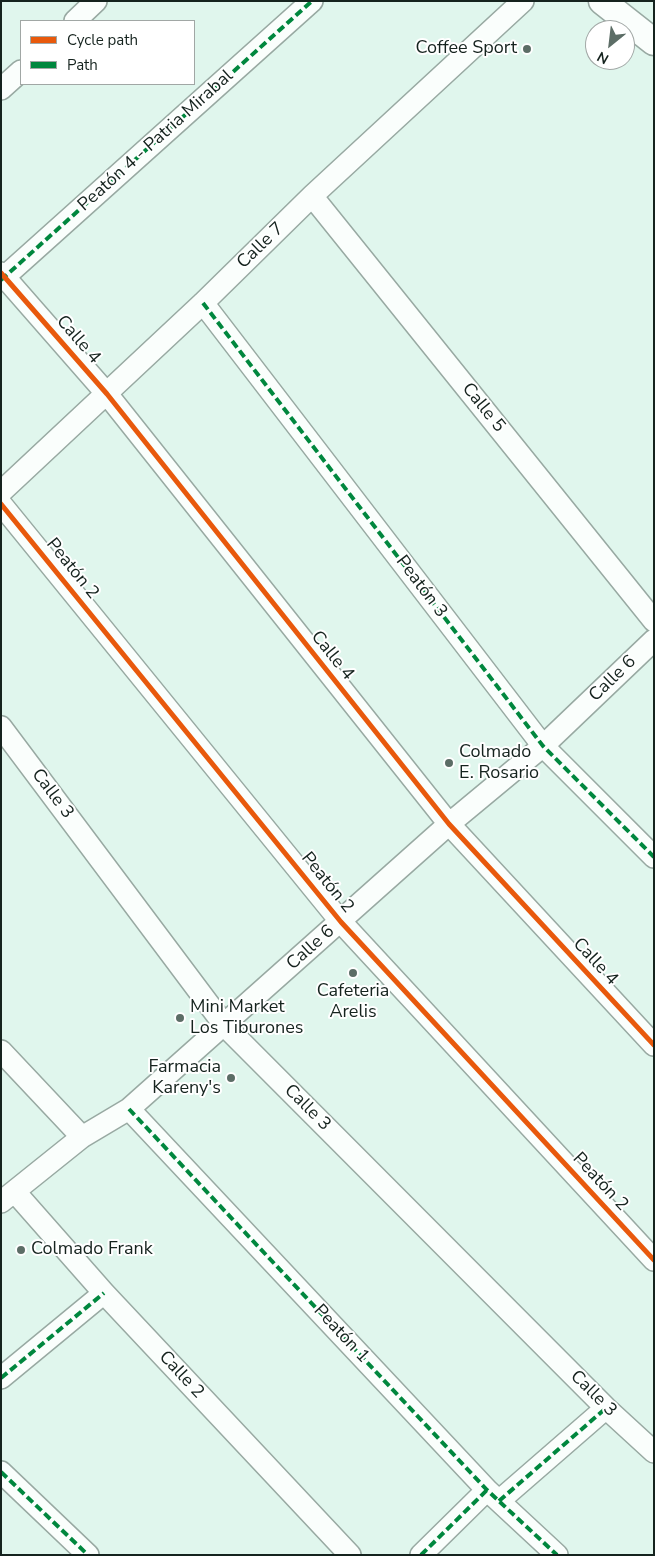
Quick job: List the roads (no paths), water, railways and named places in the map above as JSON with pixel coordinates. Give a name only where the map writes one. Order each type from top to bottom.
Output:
[{"type":"street","points":[[76,20],[96,1]]},
{"type":"street","name":"Peatón 4 - Patria Mirabal","points":[[2,277],[312,1]]},
{"type":"street","name":"Calle 7","points":[[1,492],[203,303],[312,196],[523,1]]},
{"type":"street","points":[[602,1],[654,42]]},
{"type":"street","points":[[1,90],[20,72]]},
{"type":"street","name":"Calle 5","points":[[312,196],[654,620]]},
{"type":"street","name":"Calle 4","points":[[2,277],[107,394],[449,824],[654,1045]]},
{"type":"street","name":"Peatón 3","points":[[203,303],[542,746],[654,857]]},
{"type":"street","name":"Peatón 2","points":[[1,504],[341,922],[654,1260]]},
{"type":"street","name":"Calle 6","points":[[8,1197],[82,1137],[129,1109],[225,1026],[449,824],[542,746],[654,640]]},
{"type":"street","name":"Calle 3","points":[[1,727],[225,1026],[606,1408],[654,1452]]},
{"type":"street","points":[[1,1051],[82,1137]]},
{"type":"street","name":"Peatón 1","points":[[129,1109],[493,1495],[557,1555]]},
{"type":"street","name":"Calle 2","points":[[8,1197],[104,1294],[350,1555]]},
{"type":"street","points":[[1,1378],[104,1294]]},
{"type":"street","points":[[421,1555],[493,1495],[606,1408]]},
{"type":"street","points":[[1,1472],[88,1555]]},
{"type":"place","name":"Coffee Sport","points":[[527,49]]},
{"type":"place","name":"Colmado E. Rosario","points":[[449,763]]},
{"type":"place","name":"Cafeteria Arelis","points":[[353,973]]},
{"type":"place","name":"Mini Market Los Tiburones","points":[[180,1018]]},
{"type":"place","name":"Farmacia Kareny's","points":[[231,1078]]},
{"type":"place","name":"Colmado Frank","points":[[21,1250]]}]
